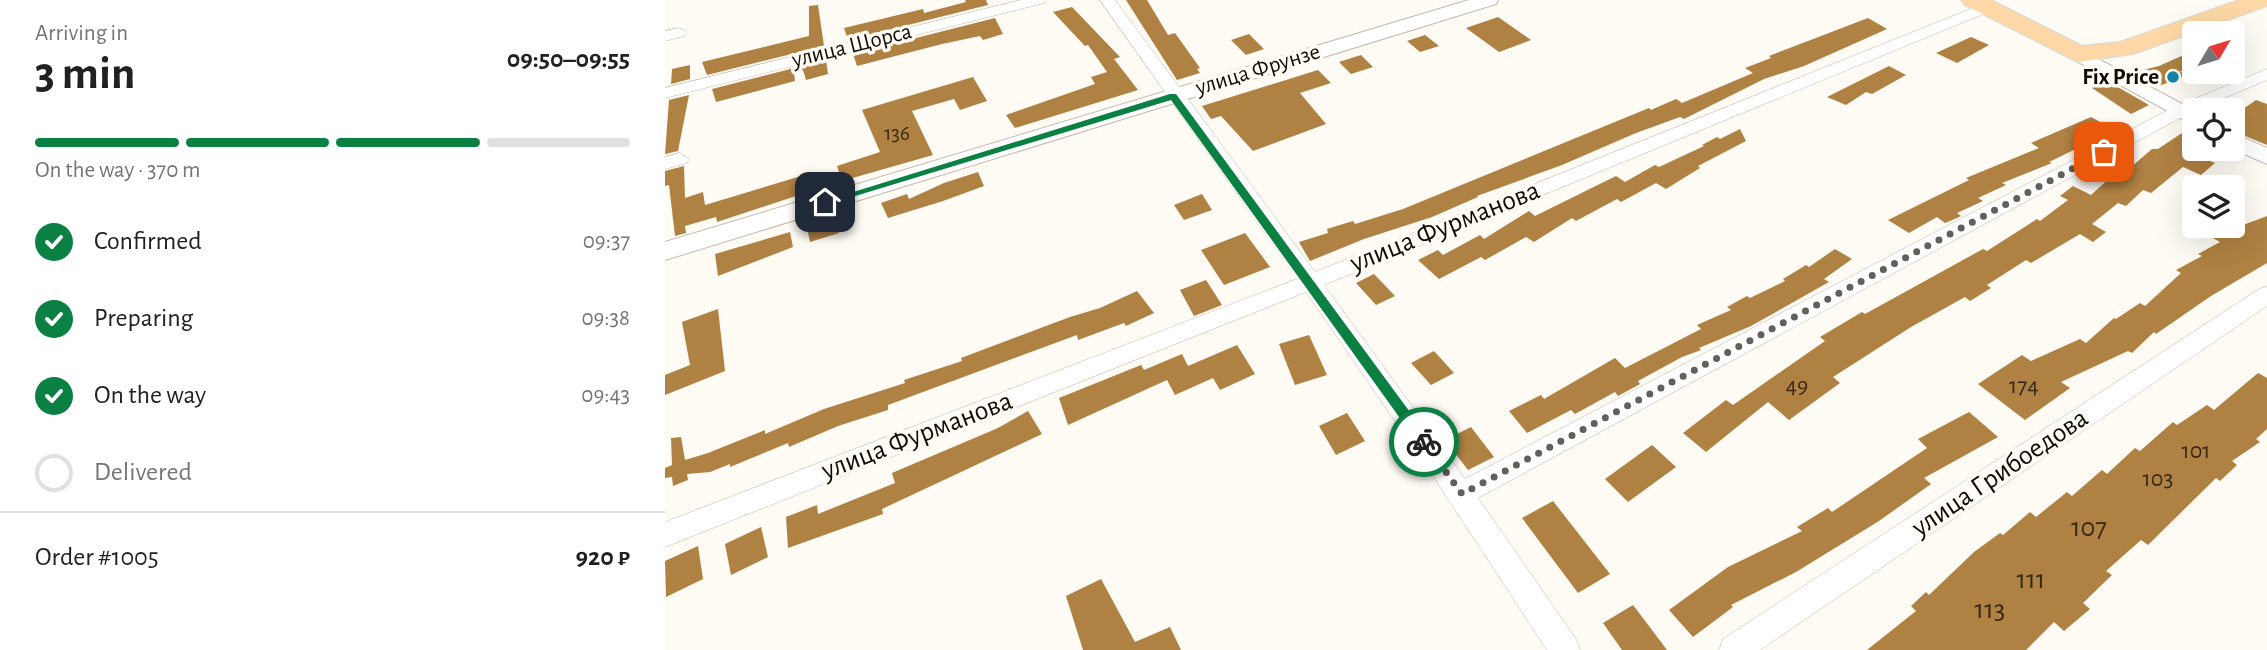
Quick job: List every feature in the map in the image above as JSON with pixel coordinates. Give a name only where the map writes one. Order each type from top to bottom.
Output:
[{"type":"main road","points":[[2078,54],[2105,39],[2220,0]]},
{"type":"main road","points":[[1985,3],[2078,54],[2124,49],[2261,0]]},
{"type":"street","name":"улица Щорса","points":[[665,93],[1039,0]]},
{"type":"street","points":[[1107,0],[1173,96],[1462,494],[1565,650]]},
{"type":"street","name":"улица Фрунзе","points":[[665,251],[1489,0]]},
{"type":"street","name":"улица Фурманова","points":[[665,536],[1310,282],[1985,3]]},
{"type":"street","points":[[2078,54],[2182,114]]},
{"type":"street","points":[[2221,98],[2267,74]]},
{"type":"street","points":[[1462,494],[2182,118]]},
{"type":"street","points":[[2245,146],[2267,157]]},
{"type":"street","name":"улица Грибоедова","points":[[1734,650],[2267,295]]},
{"type":"building","points":[[965,0],[986,0],[988,5],[848,40],[844,28],[923,9],[924,13],[966,2]]},
{"type":"building","points":[[1126,0],[1147,0],[1168,35],[1175,33],[1200,68],[1197,69],[1200,73],[1177,80]]},
{"type":"building","points":[[818,5],[824,46],[707,75],[702,62],[809,36],[809,6]]},
{"type":"building","points":[[1072,7],[1120,57],[1114,59],[1138,90],[1015,128],[1006,115],[1095,84],[1091,77],[1107,72],[1088,45],[1085,46],[1053,12]]},
{"type":"building","points":[[1498,17],[1531,40],[1499,52],[1466,28]]},
{"type":"building","points":[[995,18],[1003,34],[983,40],[980,36],[857,66],[853,54]]},
{"type":"building","points":[[1868,18],[1887,29],[1804,66],[1764,79],[1684,119],[1680,117],[1636,133],[1562,165],[1477,196],[1432,217],[1364,239],[1310,261],[1299,242],[1328,233],[1327,229],[1353,221],[1355,224],[1403,209],[1649,108],[1651,110],[1676,99],[1682,103],[1753,73],[1745,68],[1771,58],[1769,56]]},
{"type":"building","points":[[1249,34],[1264,49],[1246,55],[1231,40]]},
{"type":"building","points":[[1425,35],[1439,46],[1420,52],[1407,41]]},
{"type":"building","points":[[1971,37],[1989,45],[1957,63],[1936,53]]},
{"type":"building","points":[[1361,55],[1373,67],[1351,74],[1339,62]]},
{"type":"building","points":[[2182,56],[2182,71],[2179,72],[2182,72],[2182,77],[2156,87],[2131,73],[2159,66]]},
{"type":"building","points":[[826,60],[828,74],[806,80],[803,70],[794,72],[795,81],[716,102],[712,89]]},
{"type":"building","points":[[690,65],[690,79],[671,84],[672,69]]},
{"type":"building","points":[[1889,66],[1906,75],[1872,94],[1866,92],[1846,105],[1827,97]]},
{"type":"building","points":[[1318,70],[1331,83],[1300,93],[1326,124],[1253,151],[1221,116],[1211,119],[1202,106]]},
{"type":"building","points":[[973,77],[987,101],[960,110],[954,99],[912,111],[933,155],[842,181],[837,166],[880,152],[862,110]]},
{"type":"building","points":[[2099,81],[2109,82],[2149,105],[2131,114],[2092,88]]},
{"type":"building","points":[[689,95],[678,151],[665,154],[669,100]]},
{"type":"building","points":[[2256,100],[2267,104],[2267,145],[2245,136],[2245,108]]},
{"type":"building","points":[[2091,117],[2115,130],[2049,162],[2052,163],[2002,183],[2006,185],[1978,198],[1983,201],[1957,213],[1961,216],[1945,223],[1937,217],[1909,233],[1888,220],[1969,180],[1966,178],[2039,148],[2031,143]]},
{"type":"building","points":[[1740,129],[1746,141],[1698,166],[1700,168],[1666,189],[1656,183],[1621,202],[1617,199],[1576,221],[1572,218],[1534,242],[1526,237],[1485,260],[1481,257],[1439,279],[1418,260],[1438,250],[1443,255],[1480,235],[1484,239],[1529,211],[1535,216],[1616,176],[1625,182],[1655,165],[1659,167],[1717,137],[1720,139]]},
{"type":"building","points":[[2182,133],[2182,161],[2215,163],[2201,175],[2183,167],[2151,193],[2143,190],[2126,206],[2118,203],[2092,224],[2106,232],[2093,242],[2080,234],[2031,263],[2026,260],[1987,285],[1991,288],[1970,301],[1965,297],[1911,327],[1833,377],[1840,383],[1789,420],[1768,402],[1706,452],[1683,433],[1726,400],[1733,405],[1825,341],[1820,337],[1983,249],[1987,251],[2037,219],[2040,221],[2068,200],[2060,196],[2073,186],[2091,195],[2124,165],[2130,168],[2152,149],[2158,149]]},
{"type":"building","points":[[684,166],[685,198],[703,192],[705,205],[801,176],[809,176],[811,191],[717,222],[716,217],[685,226],[686,233],[675,236],[669,185],[665,186],[665,171]]},
{"type":"building","points":[[978,172],[984,186],[943,201],[888,218],[881,203],[907,194],[909,199],[944,183]]},
{"type":"building","points":[[1202,194],[1212,210],[1184,220],[1174,205]]},
{"type":"building","points":[[2267,216],[2267,263],[2211,296],[2156,334],[2154,332],[2132,353],[2128,351],[2061,382],[2070,388],[2025,420],[1978,384],[2022,355],[2031,361],[2080,339],[2086,343],[2114,318],[2140,303],[2145,306],[2181,273],[2176,270],[2202,256],[2198,254],[2220,242],[2213,238],[2245,238],[2245,224]]},
{"type":"building","points":[[834,219],[839,233],[810,242],[807,228]]},
{"type":"building","points":[[790,232],[793,247],[718,276],[715,254]]},
{"type":"building","points":[[1245,233],[1270,267],[1224,285],[1201,250]]},
{"type":"building","points":[[1835,249],[1852,259],[1824,279],[1829,282],[1751,326],[1682,357],[1638,381],[1640,384],[1618,396],[1615,392],[1575,414],[1571,410],[1527,433],[1509,411],[1541,395],[1544,399],[1615,358],[1625,368],[1701,329],[1697,325],[1731,310],[1727,307],[1747,296],[1750,298],[1785,281],[1783,279],[1806,265],[1809,267]]},
{"type":"building","points":[[1374,274],[1395,296],[1376,305],[1356,283]]},
{"type":"building","points":[[1206,280],[1222,305],[1194,316],[1180,290]]},
{"type":"building","points":[[1137,291],[1154,313],[1126,326],[1124,323],[1078,340],[1077,335],[888,405],[888,410],[838,426],[789,447],[788,443],[730,467],[730,464],[710,472],[687,474],[688,480],[673,486],[672,477],[665,478],[665,468],[672,465],[671,438],[681,437],[685,460],[708,453],[765,430],[765,434],[824,409],[905,383],[904,380],[962,361],[961,358],[1100,308]]},
{"type":"building","points":[[718,309],[725,371],[665,395],[665,375],[690,365],[682,322]]},
{"type":"building","points":[[1309,335],[1327,375],[1295,385],[1279,344]]},
{"type":"building","points":[[1237,345],[1255,374],[1220,390],[1213,378],[1175,395],[1167,380],[1068,425],[1059,398],[1141,365],[1144,370],[1182,354],[1188,366]]},
{"type":"building","points":[[1434,351],[1454,373],[1431,385],[1411,363]]},
{"type":"building","points":[[2258,373],[2267,378],[2267,429],[2256,439],[2260,442],[2232,461],[2237,465],[2220,481],[2216,478],[2148,545],[2141,540],[2106,571],[2112,575],[2083,603],[2090,609],[2064,631],[2054,622],[2026,650],[1867,650],[1916,611],[1911,606],[1926,592],[1929,595],[1974,552],[2000,533],[2003,535],[2030,512],[2036,517],[2067,492],[2072,496],[2102,470],[2107,474],[2135,448],[2140,451],[2173,422],[2177,425],[2207,405],[2214,410]]},
{"type":"building","points":[[1028,411],[1042,434],[882,509],[883,514],[788,548],[786,517],[817,505],[818,514],[895,483],[892,473],[998,428]]},
{"type":"building","points":[[1969,412],[1998,437],[1924,478],[1931,484],[1879,521],[1796,572],[1731,605],[1733,607],[1693,637],[1669,610],[1728,567],[1802,531],[1797,527],[1828,508],[1832,512],[1927,448],[1918,439]]},
{"type":"building","points":[[1347,413],[1365,441],[1336,455],[1319,426]]},
{"type":"building","points":[[1471,427],[1494,457],[1468,470],[1445,440]]},
{"type":"building","points":[[1652,445],[1676,467],[1628,502],[1605,479]]},
{"type":"building","points":[[1553,501],[1610,574],[1578,593],[1522,518]]},
{"type":"building","points":[[761,527],[768,557],[731,575],[725,544]]},
{"type":"building","points":[[698,546],[703,579],[666,597],[665,561]]},
{"type":"building","points":[[1101,579],[1135,642],[1170,627],[1181,650],[1083,650],[1066,596]]},
{"type":"building","points":[[1633,605],[1667,650],[1622,650],[1603,623]]},
{"type":"way so far","points":[[1424,442],[1462,494],[2104,152]]},
{"type":"place","name":"Fix Price","points":[[2173,77]]},
{"type":"route","points":[[825,202],[1173,96],[1424,442]]}]
